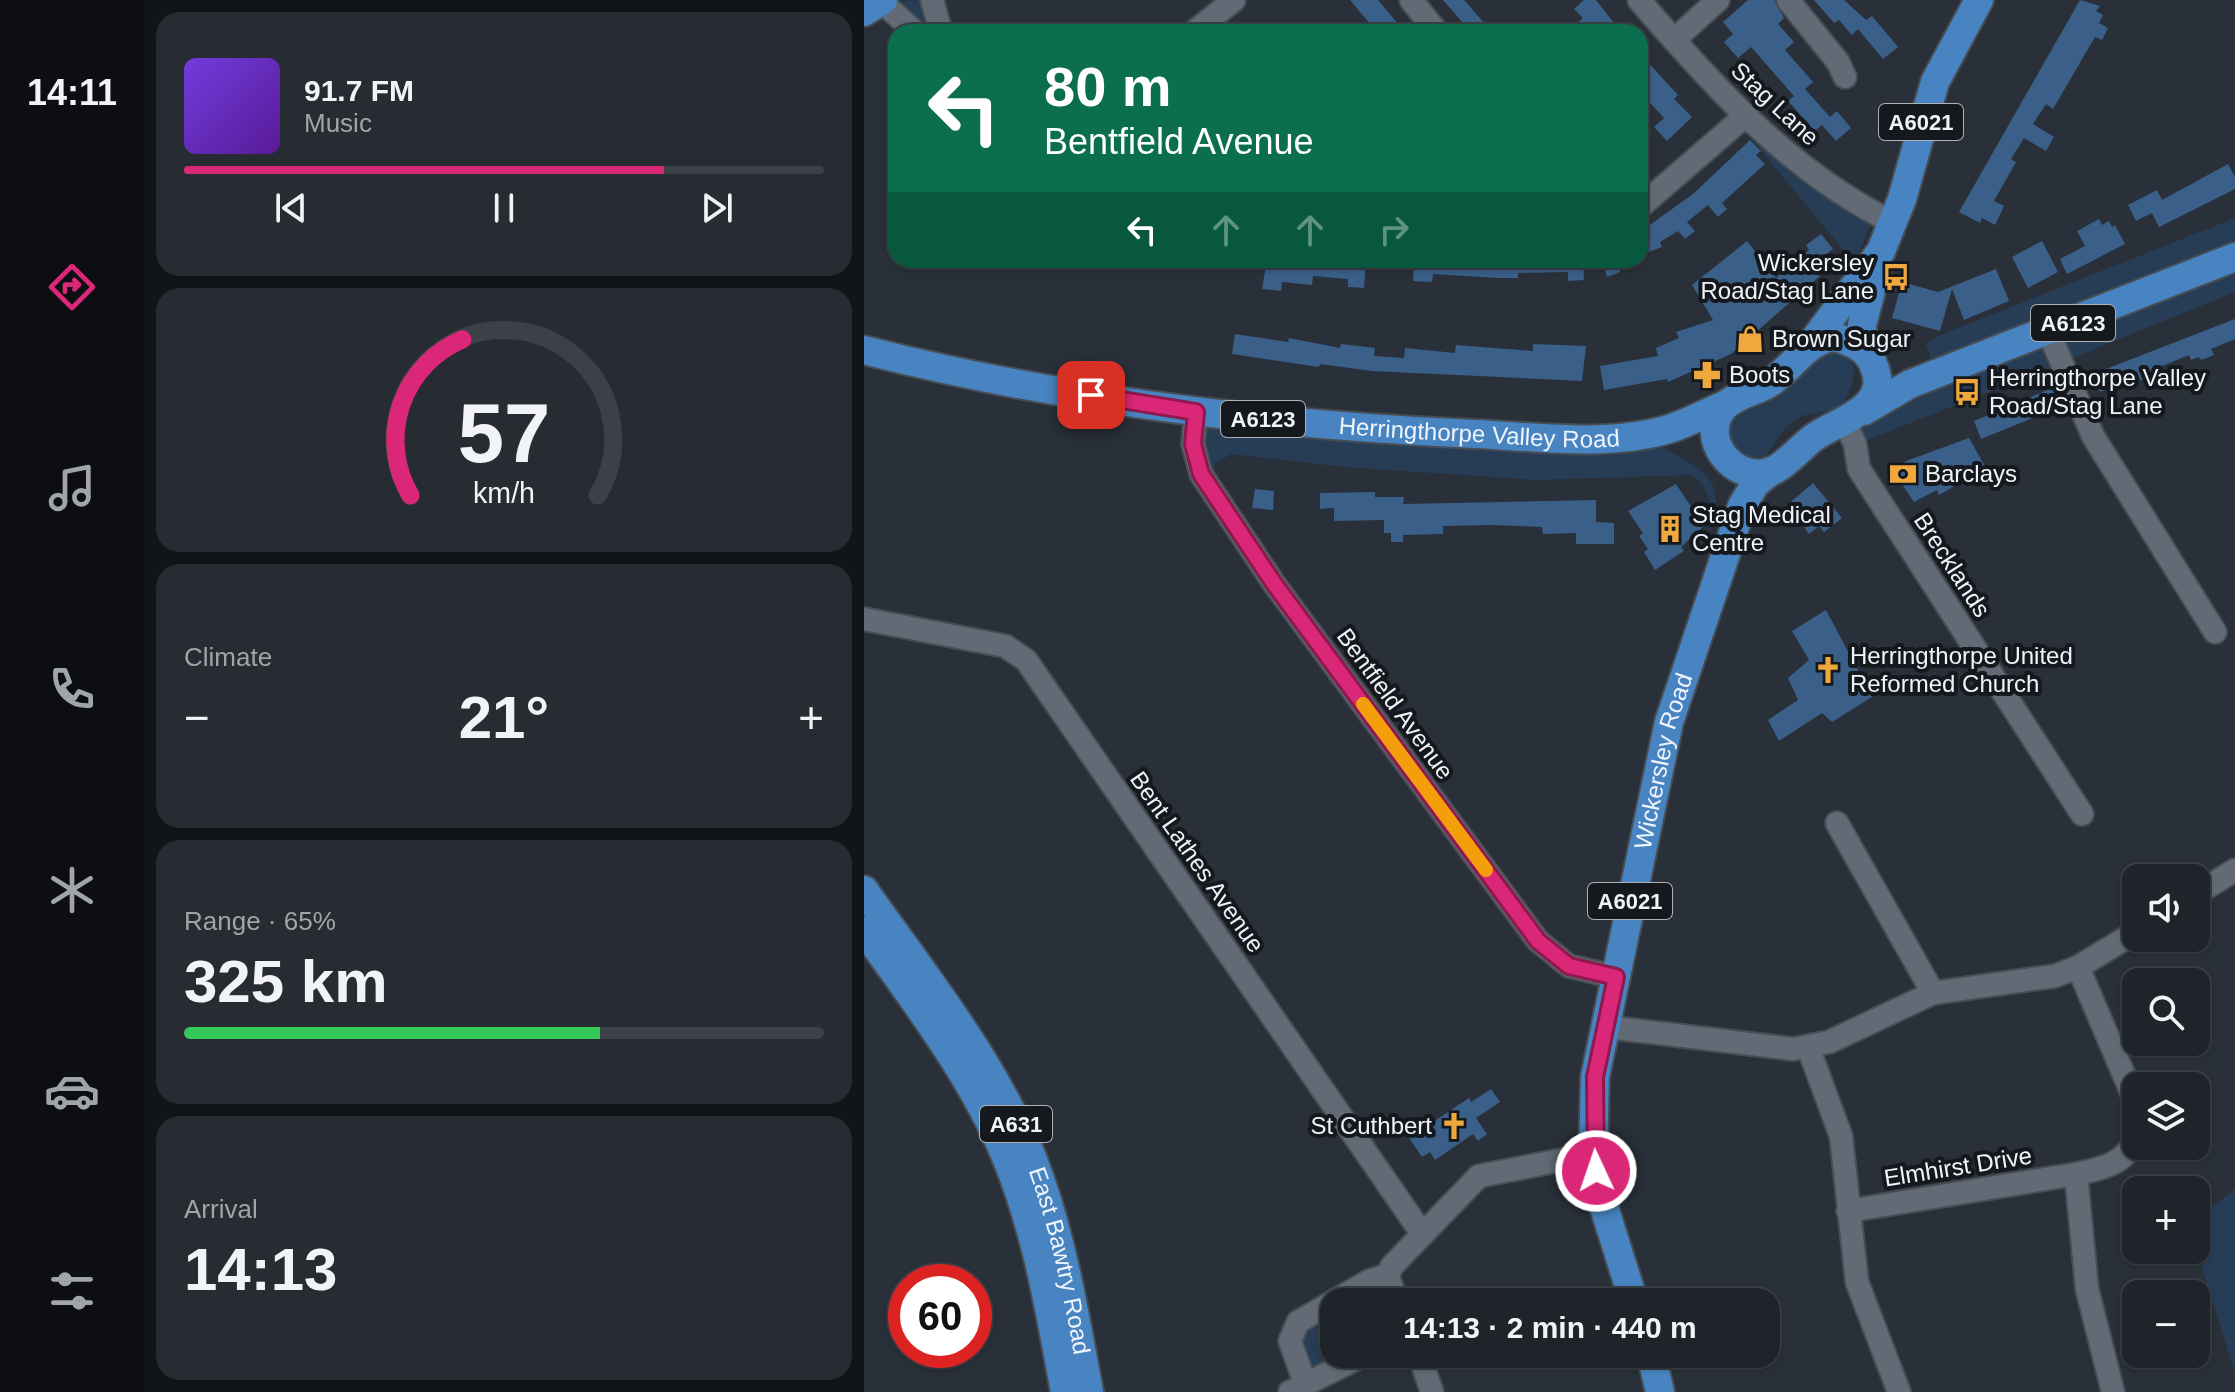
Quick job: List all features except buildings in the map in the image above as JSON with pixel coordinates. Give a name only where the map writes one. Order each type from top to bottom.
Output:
[{"type":"main road","name":"A6021","points":[[1771,471],[1799,448],[1850,418],[1877,392],[1879,378],[1868,355],[1862,325],[1881,251],[1894,223],[1935,82],[1979,0]]},
{"type":"main road","name":"A6021","points":[[1725,405],[1773,381],[1811,344],[1881,251]]},
{"type":"main road","name":"A6123","points":[[1850,418],[1884,402],[1910,384],[2049,333],[2235,257]]},
{"type":"main road","points":[[1811,344],[1834,337],[1868,355],[1910,384]]},
{"type":"main road","name":"Herringthorpe Valley Road","points":[[864,350],[957,370],[1196,412],[1317,425],[1582,438],[1668,429],[1725,405]]},
{"type":"main road","points":[[1725,405],[1718,417],[1716,430],[1722,455],[1736,479],[1742,506]]},
{"type":"main road","name":"Herringthorpe Valley Road","points":[[1668,429],[1722,455],[1747,472],[1771,471]]},
{"type":"main road","name":"Wickersley Road","points":[[1629,1288],[1605,1218],[1593,1154],[1595,1077],[1669,722],[1742,506],[1755,484],[1771,471]]},
{"type":"main road","name":"East Bawtry Road","points":[[864,890],[973,1048],[1024,1140],[1059,1244],[1089,1392]]},
{"type":"main road","name":"East Bawtry Road","points":[[864,930],[932,1026],[1005,1154],[1035,1244],[1065,1392]]},
{"type":"main road","points":[[1654,1368],[1660,1392]]},
{"type":"street","points":[[932,0],[939,24]]},
{"type":"street","points":[[1204,24],[1234,0]]},
{"type":"street","points":[[1411,0],[1430,24]]},
{"type":"street","name":"Stag Lane","points":[[1639,0],[1745,116],[1829,185],[1894,223]]},
{"type":"street","points":[[1674,40],[1718,0]]},
{"type":"street","points":[[1788,0],[1845,77]]},
{"type":"street","points":[[876,4],[904,24]]},
{"type":"street","points":[[1648,200],[1745,116]]},
{"type":"street","points":[[2049,333],[2093,436],[2215,632]]},
{"type":"street","name":"Bentfield Avenue","points":[[1196,412],[1193,444],[1201,474],[1275,585],[1538,941],[1569,966],[1616,977]]},
{"type":"street","name":"Brecklands","points":[[1850,418],[1859,469],[2082,814]]},
{"type":"street","name":"Bent Lathes Avenue","points":[[864,619],[1005,646],[1026,660],[1421,1232]]},
{"type":"street","points":[[1837,823],[1933,993]]},
{"type":"street","points":[[2210,885],[2235,870]]},
{"type":"street","points":[[1607,1027],[1776,1049],[1808,1047],[1829,1042],[1933,993],[2035,980],[2078,967],[2122,940]]},
{"type":"street","points":[[2078,967],[2123,1072]]},
{"type":"street","points":[[1808,1047],[1841,1136],[1857,1282],[1899,1392]]},
{"type":"street","points":[[1338,1368],[1296,1389],[1290,1341],[1298,1322],[1369,1281],[1388,1275],[1421,1232],[1479,1176],[1593,1154]]},
{"type":"street","name":"Elmhirst Drive","points":[[1848,1211],[2076,1174],[2101,1169],[2122,1158]]},
{"type":"street","points":[[2076,1174],[2087,1289],[2113,1392]]},
{"type":"street","points":[[1388,1275],[1392,1288]]},
{"type":"street","points":[[1424,1368],[1432,1392]]},
{"type":"shaded area","points":[[907,0],[924,0],[932,24],[919,24],[905,14],[902,4]]},
{"type":"shaded area","points":[[1746,132],[1780,163],[1872,222],[1854,263]]},
{"type":"shaded area","points":[[2235,218],[2235,243],[1933,365],[1926,344],[1938,336]]},
{"type":"shaded area","points":[[2235,268],[2235,292],[2068,360],[2063,346],[2068,340]]},
{"type":"shaded area","points":[[2039,347],[2046,349],[2057,365],[1860,443],[1864,424],[1902,402]]},
{"type":"shaded area","points":[[1824,351],[1837,352],[1852,362],[1853,379],[1840,407],[1797,418],[1783,431],[1764,458],[1758,461],[1740,453],[1726,438],[1729,420]]},
{"type":"shaded area","points":[[1214,424],[1660,446],[1710,479],[1716,501],[1714,516],[1709,536],[1707,493],[1689,475],[1536,480],[1344,467],[1231,454],[1215,464],[1213,475],[1202,459],[1204,431]]},
{"type":"shaded area","points":[[2235,1189],[2235,1372],[2210,1293],[2210,1280],[2206,1280],[2201,1264],[2210,1264],[2212,1208]]},
{"type":"shaded area","points":[[1320,1317],[1320,1366],[1310,1370],[1297,1334]]},
{"type":"slow traffic","points":[[1363,704],[1486,870]]},
{"type":"place","name":"Wickersley Road/Stag Lane","points":[[1896,277]]},
{"type":"place","name":"Brown Sugar","points":[[1750,339]]},
{"type":"place","name":"Boots","points":[[1707,375]]},
{"type":"place","name":"Herringthorpe Valley Road/Stag Lane","points":[[1967,392]]},
{"type":"place","name":"Barclays","points":[[1903,474]]},
{"type":"place","name":"Stag Medical Centre","points":[[1670,529]]},
{"type":"place","name":"Herringthorpe United Reformed Church","points":[[1828,670]]},
{"type":"place","name":"St Cuthbert","points":[[1454,1126]]},
{"type":"route","points":[[1091,395],[1196,412],[1193,444],[1201,474],[1275,585],[1538,941],[1569,966],[1616,977],[1595,1077],[1593,1154],[1596,1171]]}]
